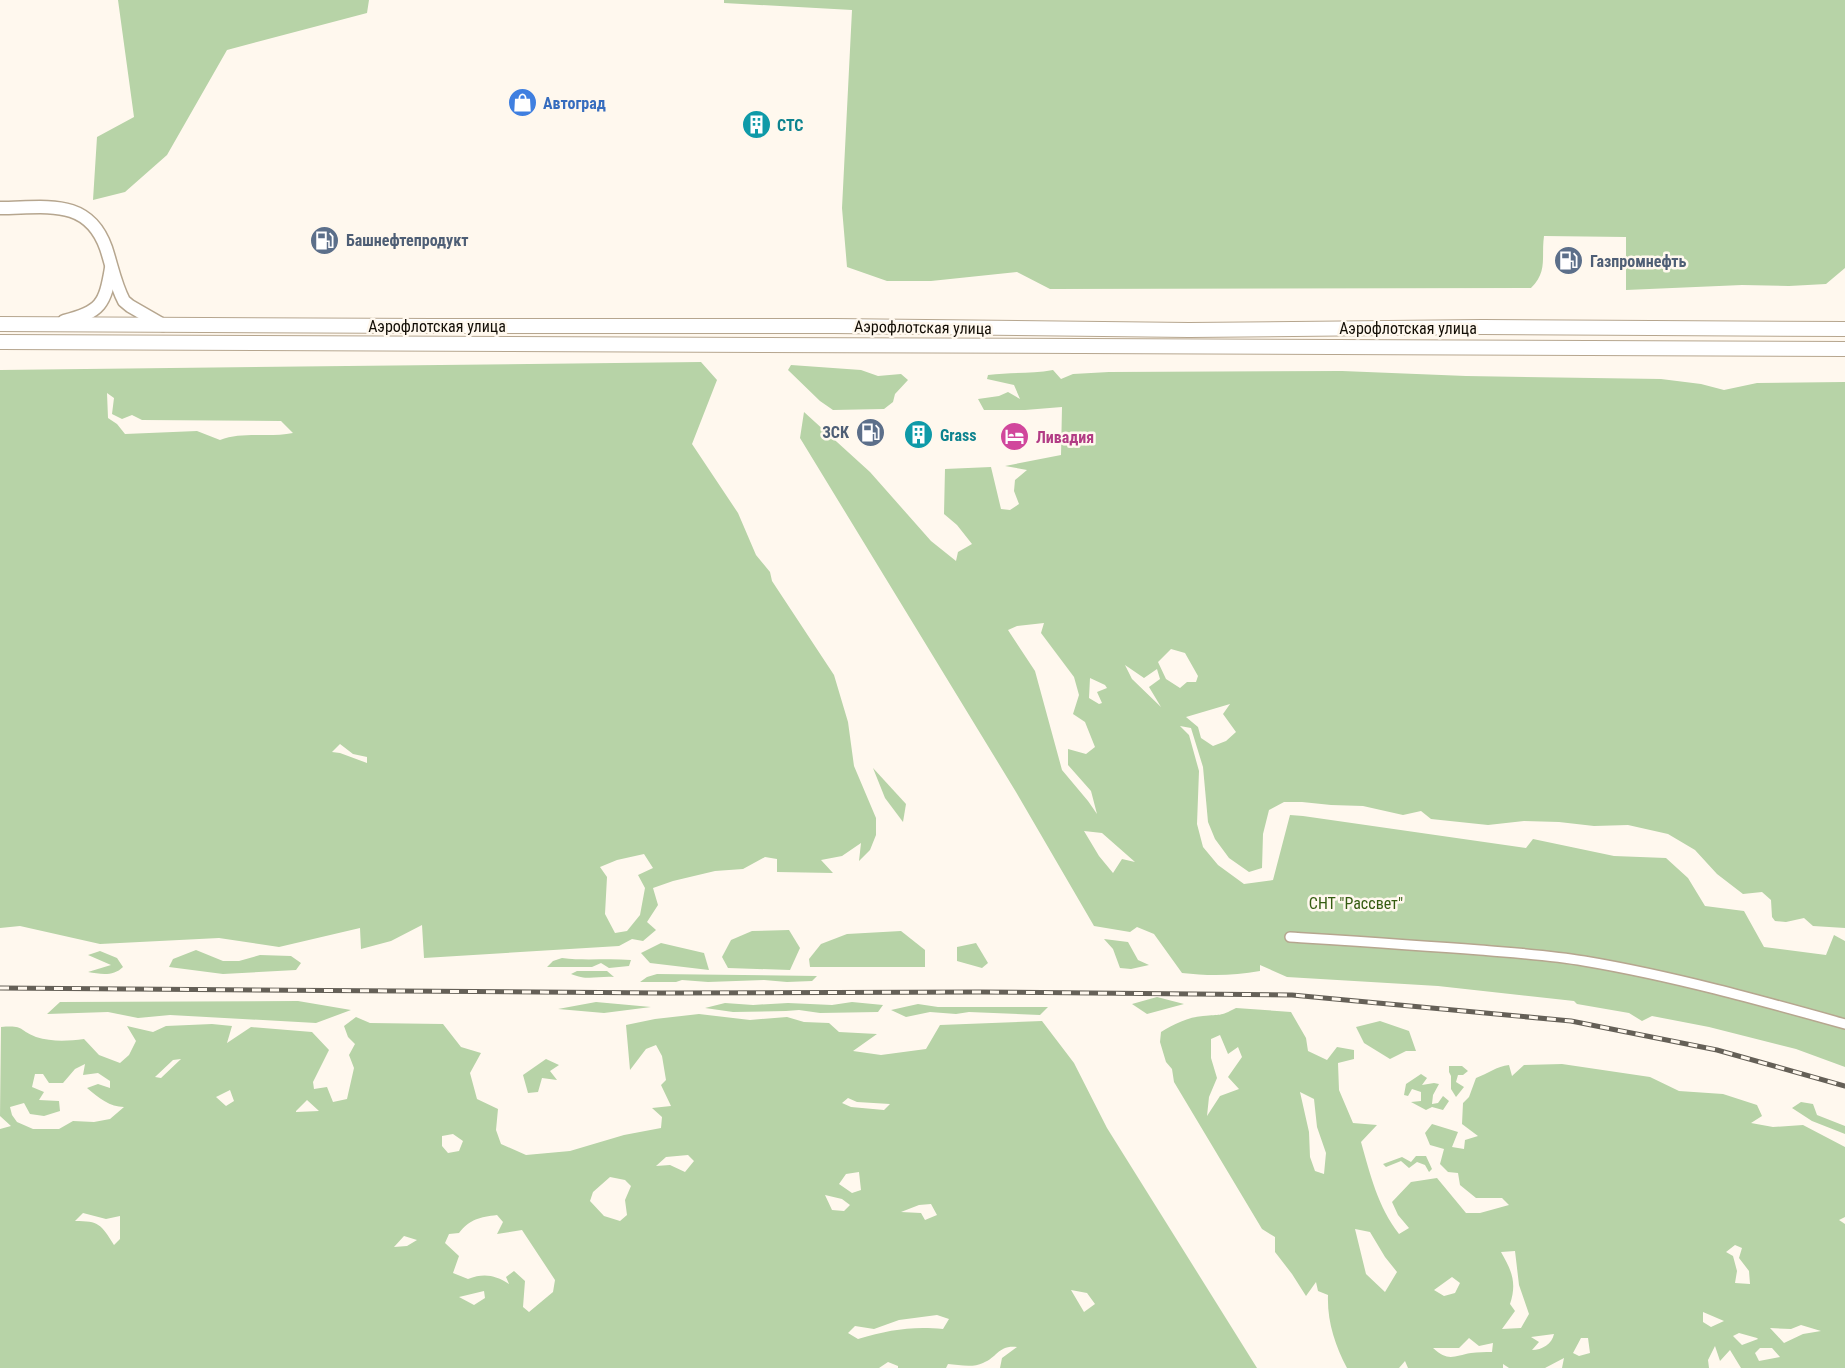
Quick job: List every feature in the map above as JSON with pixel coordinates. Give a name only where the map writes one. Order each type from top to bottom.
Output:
[{"type":"main road","name":"Аэрофлотская улица","points":[[0,324],[834,326],[1189,330],[1482,327],[1844,329]]},
{"type":"main road","name":"Аэрофлотская улица","points":[[0,342],[1845,349]]},
{"type":"street","points":[[0,208],[59,208],[80,213],[88,219],[101,237],[124,301],[163,325]]},
{"type":"street","points":[[51,324],[87,315],[98,307],[106,289],[111,267]]},
{"type":"street","points":[[1290,937],[1502,952],[1584,961],[1674,979],[1845,1024]]},
{"type":"green space","points":[[118,0],[369,0],[367,13],[227,50],[167,155],[125,192],[93,200],[97,137],[134,117]]},
{"type":"green space","points":[[724,0],[1845,0],[1845,268],[1826,284],[1626,290],[1626,237],[1544,236],[1542,270],[1531,288],[1050,289],[1017,272],[931,281],[887,281],[847,267],[842,208],[852,10],[724,3]]},
{"type":"green space","points":[[701,362],[717,380],[692,444],[738,513],[756,555],[770,572],[772,581],[834,675],[848,722],[854,766],[876,818],[876,835],[870,850],[859,861],[861,843],[842,856],[821,860],[833,873],[777,872],[777,859],[765,857],[743,869],[715,871],[653,888],[658,905],[647,922],[656,930],[643,941],[632,939],[619,946],[424,958],[422,925],[391,941],[361,949],[360,928],[279,947],[219,938],[100,944],[20,926],[0,928],[0,370]],"holes":[[[107,393],[114,398],[112,414],[122,419],[132,415],[142,420],[281,421],[293,433],[238,436],[220,440],[197,431],[125,434],[108,418]],[[340,744],[353,754],[367,757],[367,763],[332,752]],[[644,854],[653,868],[638,875],[645,888],[640,915],[627,931],[615,933],[605,914],[607,877],[600,867],[617,860]]]},
{"type":"green space","points":[[791,365],[861,370],[878,376],[901,374],[908,380],[895,394],[893,402],[884,409],[833,410],[820,401],[788,370]]},
{"type":"green space","name":"СНТ \"Рассвет\"","points":[[1053,370],[1061,379],[1073,374],[1109,372],[1342,371],[1466,376],[1661,379],[1701,384],[1724,390],[1757,383],[1845,382],[1845,928],[1813,926],[1804,918],[1786,922],[1775,921],[1772,917],[1771,900],[1762,892],[1743,894],[1717,874],[1695,850],[1668,834],[1628,825],[1594,826],[1524,821],[1488,825],[1431,819],[1421,811],[1403,815],[1363,806],[1284,802],[1269,810],[1263,834],[1262,868],[1249,872],[1229,858],[1215,839],[1208,822],[1203,767],[1191,728],[1180,726],[1189,735],[1199,771],[1197,824],[1203,847],[1218,865],[1244,884],[1273,880],[1290,815],[1303,816],[1526,848],[1533,839],[1614,856],[1666,858],[1688,878],[1705,906],[1744,911],[1764,947],[1826,955],[1834,935],[1845,941],[1845,1067],[1796,1049],[1709,1027],[1652,1016],[1642,1021],[1629,1013],[1577,1004],[1574,1001],[1438,986],[1287,977],[1260,965],[1260,971],[1240,974],[1182,973],[1154,934],[1137,927],[1130,932],[1094,926],[1016,792],[800,438],[804,412],[870,472],[931,541],[956,561],[958,552],[972,544],[957,525],[944,514],[945,469],[991,467],[1001,509],[1010,510],[1019,504],[1014,491],[1015,480],[1027,470],[1005,466],[1061,455],[1062,407],[984,410],[978,399],[999,396],[1008,392],[1020,399],[1014,385],[987,379],[988,375]],"holes":[[[1044,623],[1041,633],[1074,677],[1079,695],[1073,714],[1085,722],[1095,747],[1086,754],[1068,749],[1068,765],[1091,791],[1097,814],[1062,770],[1035,671],[1008,630],[1017,626]],[[1171,649],[1185,653],[1198,676],[1196,682],[1187,682],[1180,688],[1166,679],[1158,662]],[[1125,665],[1144,678],[1157,669],[1160,679],[1149,687],[1161,707],[1132,679]],[[1090,678],[1107,688],[1097,692],[1102,703],[1099,704],[1089,698]],[[1230,704],[1223,714],[1236,732],[1226,741],[1213,746],[1201,738],[1198,727],[1186,717]],[[1084,831],[1102,833],[1135,862],[1122,859],[1113,873],[1099,856]]]},
{"type":"green space","points":[[873,768],[906,804],[903,822],[885,798]]},
{"type":"green space","points":[[789,930],[800,948],[790,970],[728,968],[722,957],[731,940],[752,931]]},
{"type":"green space","points":[[901,931],[925,950],[925,967],[810,967],[809,959],[821,944],[847,934]]},
{"type":"green space","points":[[1104,939],[1128,942],[1138,960],[1149,965],[1131,969],[1120,968],[1113,949]]},
{"type":"green space","points":[[661,943],[704,953],[709,970],[650,963],[641,953]]},
{"type":"green space","points":[[976,943],[988,963],[982,968],[957,961],[957,947]]},
{"type":"green space","points":[[196,950],[223,961],[239,961],[260,955],[291,956],[301,963],[296,970],[223,974],[169,967],[173,959]]},
{"type":"green space","points":[[100,951],[117,958],[123,967],[111,974],[88,972],[111,965],[88,955]]},
{"type":"green space","points":[[562,958],[631,960],[629,966],[609,968],[601,963],[592,967],[547,967],[553,961]]},
{"type":"green space","points":[[577,971],[607,971],[614,977],[587,978],[571,974]]},
{"type":"green space","points":[[657,974],[817,976],[812,981],[787,982],[682,980],[640,982]]},
{"type":"green space","points":[[1157,997],[1184,1004],[1147,1014],[1132,1004]]},
{"type":"green space","points":[[298,1001],[351,1010],[316,1023],[170,1015],[138,1018],[108,1012],[47,1014],[60,1002]]},
{"type":"green space","points":[[596,1002],[651,1007],[604,1013],[558,1009]]},
{"type":"green space","points":[[852,1002],[883,1005],[878,1012],[820,1013],[799,1010],[733,1012],[705,1008],[725,1003],[832,1005]]},
{"type":"green space","points":[[918,1004],[938,1007],[1048,1007],[1040,1015],[930,1012],[906,1017],[891,1010]]},
{"type":"green space","points":[[1236,1008],[1291,1012],[1306,1038],[1308,1051],[1327,1060],[1337,1047],[1354,1050],[1354,1059],[1338,1063],[1339,1090],[1353,1123],[1377,1125],[1361,1142],[1380,1201],[1399,1234],[1409,1228],[1398,1215],[1392,1202],[1411,1182],[1437,1178],[1466,1213],[1480,1213],[1509,1205],[1502,1198],[1476,1198],[1460,1185],[1458,1173],[1448,1172],[1440,1164],[1444,1149],[1430,1145],[1425,1133],[1432,1124],[1458,1132],[1452,1147],[1464,1149],[1465,1140],[1478,1136],[1462,1124],[1463,1103],[1469,1097],[1476,1078],[1496,1068],[1509,1065],[1512,1076],[1524,1065],[1562,1064],[1650,1077],[1679,1091],[1723,1094],[1757,1105],[1762,1116],[1751,1123],[1773,1127],[1803,1125],[1845,1147],[1845,1217],[1839,1220],[1845,1224],[1845,1368],[1741,1368],[1730,1350],[1720,1361],[1715,1346],[1708,1360],[1709,1368],[1562,1368],[1564,1358],[1545,1368],[1509,1368],[1503,1364],[1503,1368],[1408,1368],[1405,1361],[1399,1368],[1347,1368],[1333,1333],[1328,1295],[1318,1291],[1316,1282],[1306,1296],[1275,1252],[1275,1237],[1262,1229],[1174,1082],[1172,1069],[1166,1062],[1160,1042],[1161,1032],[1187,1019],[1220,1015]],"holes":[[[1220,1035],[1228,1054],[1238,1047],[1242,1057],[1228,1077],[1239,1089],[1220,1096],[1207,1116],[1209,1097],[1217,1078],[1211,1058],[1211,1039]],[[1300,1092],[1314,1099],[1317,1127],[1326,1153],[1324,1174],[1315,1171],[1310,1157],[1309,1132]],[[1355,1229],[1370,1232],[1397,1272],[1385,1292],[1366,1274]],[[1735,1245],[1742,1248],[1739,1258],[1749,1271],[1750,1284],[1735,1283],[1737,1271],[1733,1256],[1726,1252]],[[1515,1251],[1519,1285],[1529,1314],[1521,1328],[1502,1329],[1515,1311],[1510,1304],[1513,1283],[1508,1265],[1501,1252]],[[1452,1277],[1460,1283],[1455,1293],[1444,1296],[1434,1290]],[[1703,1312],[1724,1321],[1711,1327],[1703,1322]],[[1801,1325],[1821,1331],[1803,1334],[1784,1343],[1770,1328],[1791,1329]],[[1739,1333],[1758,1339],[1742,1345],[1733,1336]],[[1554,1334],[1546,1346],[1532,1350],[1539,1342],[1531,1337]],[[1469,1338],[1479,1346],[1493,1343],[1492,1352],[1451,1357],[1433,1348],[1459,1348]],[[1581,1338],[1588,1338],[1590,1353],[1579,1356],[1573,1353]],[[1760,1348],[1772,1348],[1780,1357],[1759,1361],[1755,1353]]]},
{"type":"green space","points":[[699,1014],[750,1020],[787,1017],[804,1022],[829,1023],[839,1032],[877,1034],[853,1051],[881,1055],[926,1049],[940,1025],[1042,1021],[1074,1063],[1107,1128],[1257,1368],[1000,1368],[1002,1358],[1017,1347],[1011,1347],[979,1365],[948,1364],[946,1368],[898,1368],[888,1362],[879,1368],[0,1368],[0,1129],[11,1126],[0,1116],[1,1027],[18,1027],[36,1037],[48,1040],[84,1039],[99,1055],[120,1063],[129,1055],[136,1041],[127,1026],[153,1032],[166,1026],[212,1024],[232,1026],[227,1043],[251,1027],[312,1032],[329,1050],[313,1082],[314,1089],[327,1087],[333,1102],[347,1099],[354,1068],[349,1055],[355,1044],[348,1037],[344,1026],[356,1017],[370,1023],[443,1024],[461,1047],[481,1053],[470,1073],[477,1099],[498,1109],[496,1130],[501,1144],[526,1155],[570,1151],[624,1135],[661,1128],[662,1117],[652,1108],[671,1106],[661,1085],[666,1080],[662,1056],[656,1045],[646,1049],[630,1070],[626,1025]],"holes":[[[181,1059],[161,1078],[155,1077],[173,1060]],[[85,1064],[83,1075],[98,1073],[110,1081],[110,1088],[98,1084],[87,1088],[109,1104],[124,1107],[110,1119],[94,1122],[73,1121],[59,1129],[33,1129],[17,1122],[10,1107],[24,1103],[30,1114],[44,1116],[60,1111],[59,1101],[39,1100],[44,1092],[32,1087],[35,1074],[43,1074],[49,1083],[63,1083],[75,1069]],[[230,1090],[234,1101],[226,1106],[216,1097]],[[848,1098],[857,1102],[890,1104],[884,1110],[851,1107],[842,1103]],[[307,1100],[319,1111],[296,1112]],[[453,1134],[463,1141],[459,1151],[448,1153],[442,1146],[442,1136]],[[688,1155],[694,1161],[685,1172],[670,1165],[656,1166],[666,1157]],[[859,1172],[861,1190],[852,1193],[839,1184],[846,1174]],[[610,1177],[625,1180],[631,1186],[625,1200],[627,1215],[620,1221],[604,1216],[590,1201],[593,1192]],[[825,1195],[842,1199],[850,1205],[844,1211],[832,1210]],[[931,1204],[937,1215],[925,1220],[921,1213],[901,1212],[919,1205]],[[83,1213],[106,1219],[120,1216],[120,1239],[114,1245],[99,1225],[75,1221]],[[497,1215],[503,1222],[497,1234],[522,1230],[555,1280],[553,1292],[529,1312],[523,1307],[525,1281],[514,1271],[506,1277],[509,1284],[489,1276],[468,1279],[453,1273],[459,1256],[445,1243],[449,1234],[459,1233],[471,1222]],[[404,1236],[417,1240],[407,1246],[394,1247]],[[1071,1290],[1087,1293],[1095,1304],[1084,1312]],[[484,1291],[485,1298],[474,1305],[459,1297]],[[937,1315],[949,1319],[943,1329],[900,1330],[858,1339],[848,1333],[855,1326],[874,1329],[899,1320]]]},
{"type":"green space","points":[[1380,1021],[1409,1031],[1416,1051],[1406,1051],[1390,1059],[1364,1043],[1356,1027]]},
{"type":"green space","points":[[546,1059],[559,1065],[550,1071],[557,1080],[542,1078],[538,1092],[528,1093],[523,1075]]},
{"type":"green space","points":[[1449,1066],[1462,1066],[1468,1071],[1463,1075],[1458,1075],[1456,1082],[1464,1087],[1456,1097],[1451,1089]]},
{"type":"green space","points":[[1421,1074],[1427,1078],[1422,1085],[1439,1084],[1433,1095],[1432,1104],[1438,1103],[1443,1096],[1449,1101],[1443,1110],[1432,1107],[1426,1110],[1411,1102],[1421,1101],[1421,1092],[1412,1089],[1408,1096],[1404,1095],[1406,1084]]},
{"type":"green space","points":[[1801,1102],[1813,1104],[1817,1115],[1845,1126],[1845,1134],[1812,1121],[1792,1108]]},
{"type":"green space","points":[[1416,1156],[1426,1156],[1432,1169],[1429,1172],[1425,1165],[1417,1162],[1409,1168],[1401,1161],[1386,1167],[1383,1164],[1402,1157],[1411,1162]]},
{"type":"railway","points":[[0,988],[1292,995],[1571,1021],[1717,1050],[1845,1086]]},
{"type":"place","name":"Автоград","points":[[522,103]]},
{"type":"place","name":"СТС","points":[[756,125]]},
{"type":"place","name":"Башнефтепродукт","points":[[325,240]]},
{"type":"place","name":"Газпромнефть","points":[[1569,261]]},
{"type":"place","name":"ЗСК","points":[[870,432]]},
{"type":"place","name":"Grass","points":[[919,435]]},
{"type":"place","name":"Ливадия","points":[[1015,437]]}]
